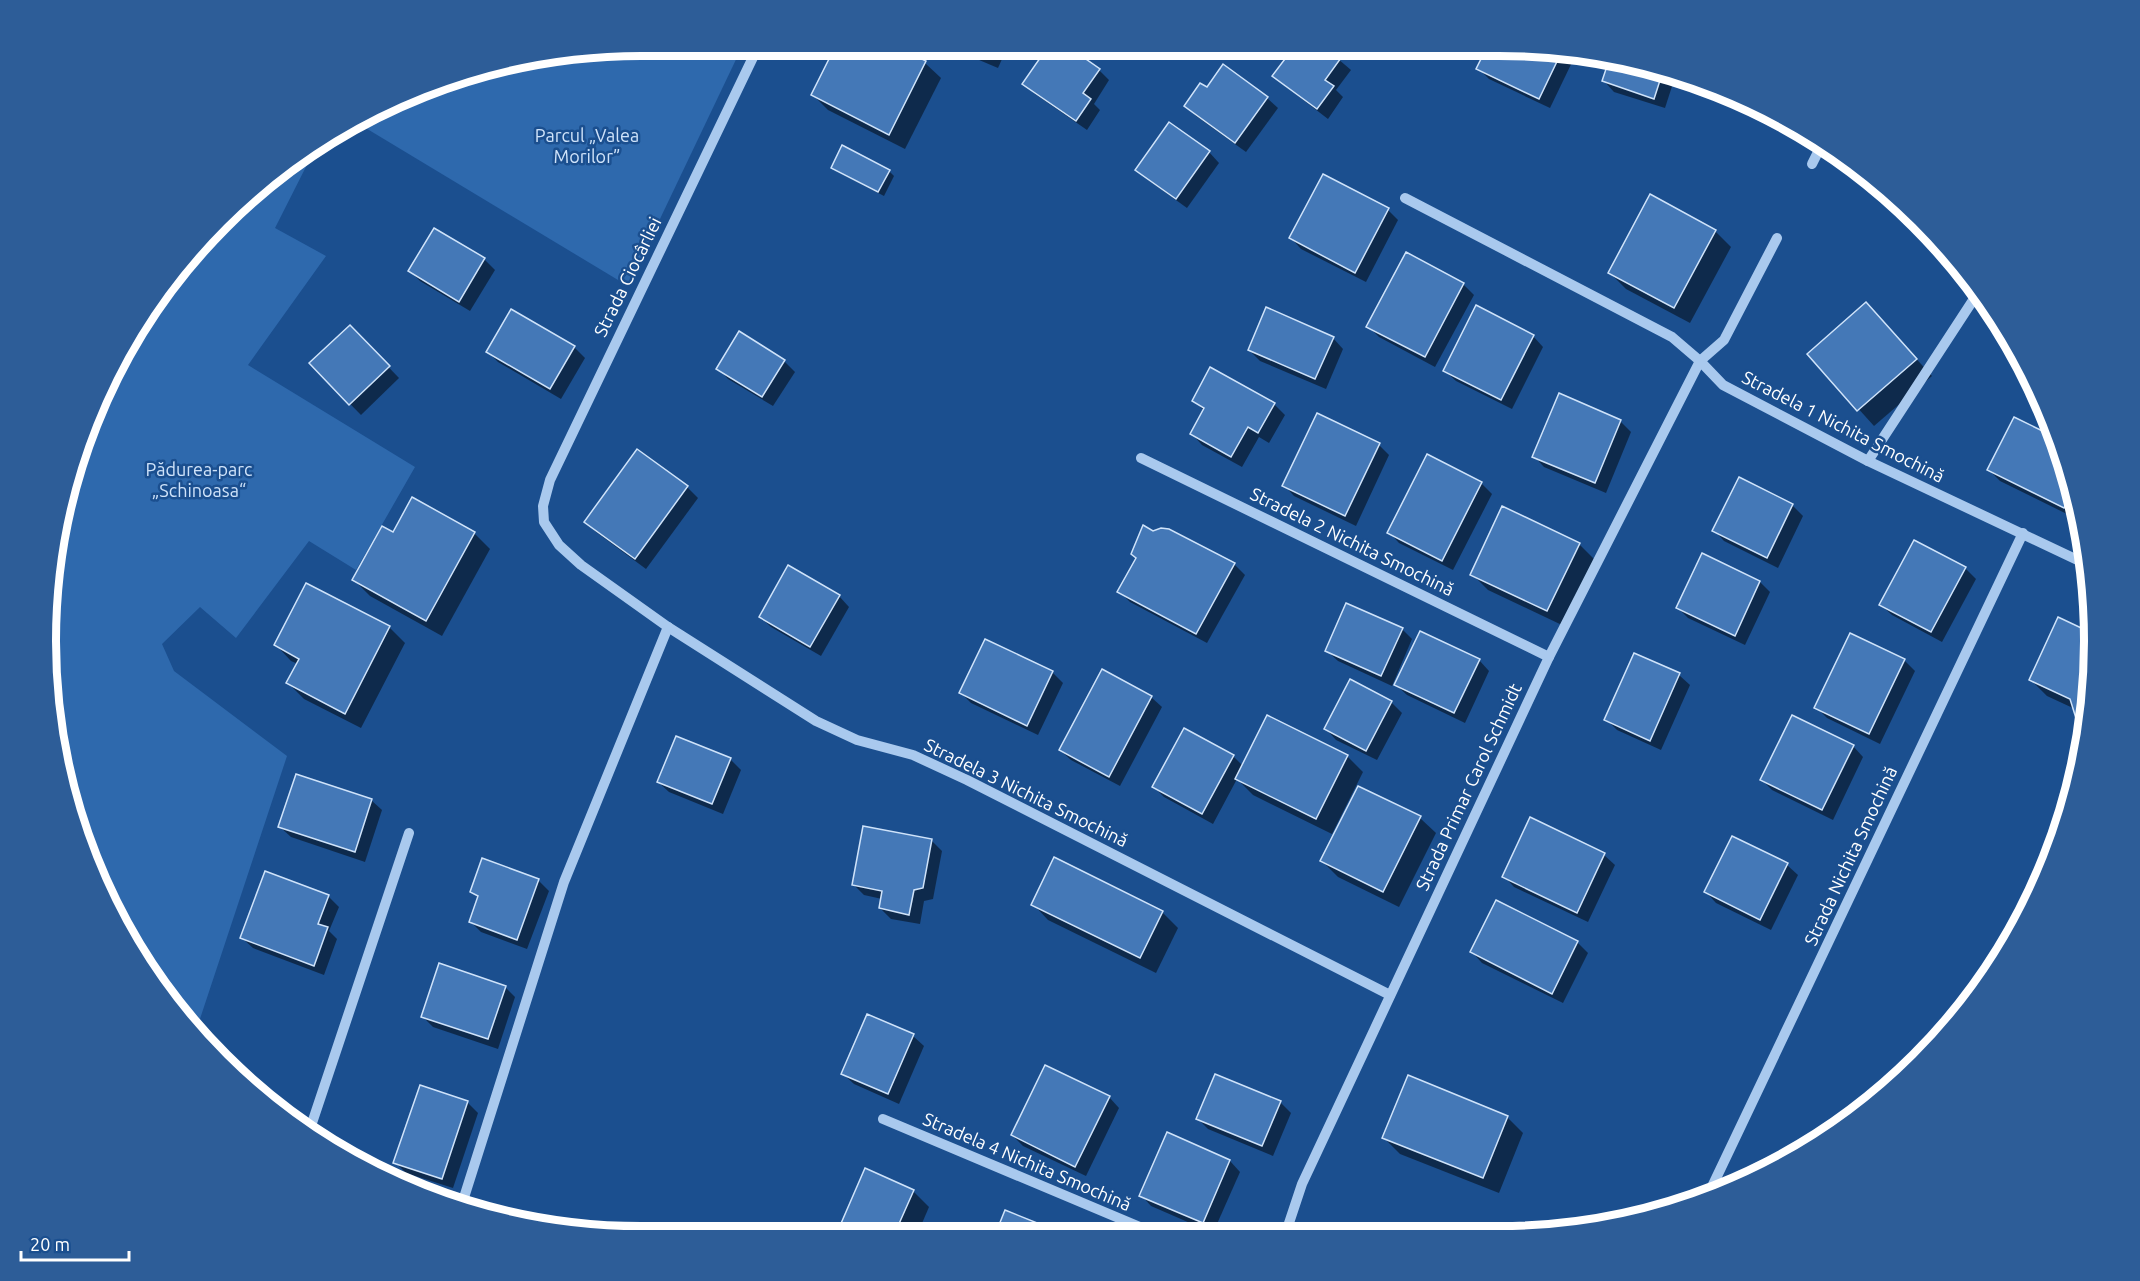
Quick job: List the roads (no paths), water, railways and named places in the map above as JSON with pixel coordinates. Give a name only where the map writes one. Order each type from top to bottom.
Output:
[{"type":"street","name":"Strada Ciocârliei","points":[[544,522],[543,506],[550,480],[754,56]]},
{"type":"street","points":[[1812,164],[1819,150]]},
{"type":"street","name":"Stradela 1 Nichita Smochină","points":[[1406,198],[1672,337],[1723,385],[1868,460],[2078,560]]},
{"type":"street","points":[[1700,361],[1724,340],[1777,238]]},
{"type":"street","points":[[1868,460],[1974,298]]},
{"type":"street","name":"Strada Primar Carol Schmidt","points":[[1287,1226],[1302,1184],[1549,657],[1700,361]]},
{"type":"street","name":"Stradela 2 Nichita Smochină","points":[[1141,458],[1549,657]]},
{"type":"street","name":"Stradela 3 Nichita Smochină","points":[[544,522],[559,545],[581,565],[668,627],[816,721],[857,740],[913,755],[967,780],[1390,995]]},
{"type":"street","name":"Strada Nichita Smochină","points":[[1713,1185],[2023,533]]},
{"type":"street","points":[[464,1198],[564,882],[668,627]]},
{"type":"street","points":[[311,1125],[409,832]]},
{"type":"street","name":"Stradela 4 Nichita Smochină","points":[[883,1119],[1138,1226]]},
{"type":"park label","name":"Parcul „Valea Morilor”","points":[[587,146]]},
{"type":"park label","name":"Pădurea-parc „Schinoasa“","points":[[199,480]]}]
